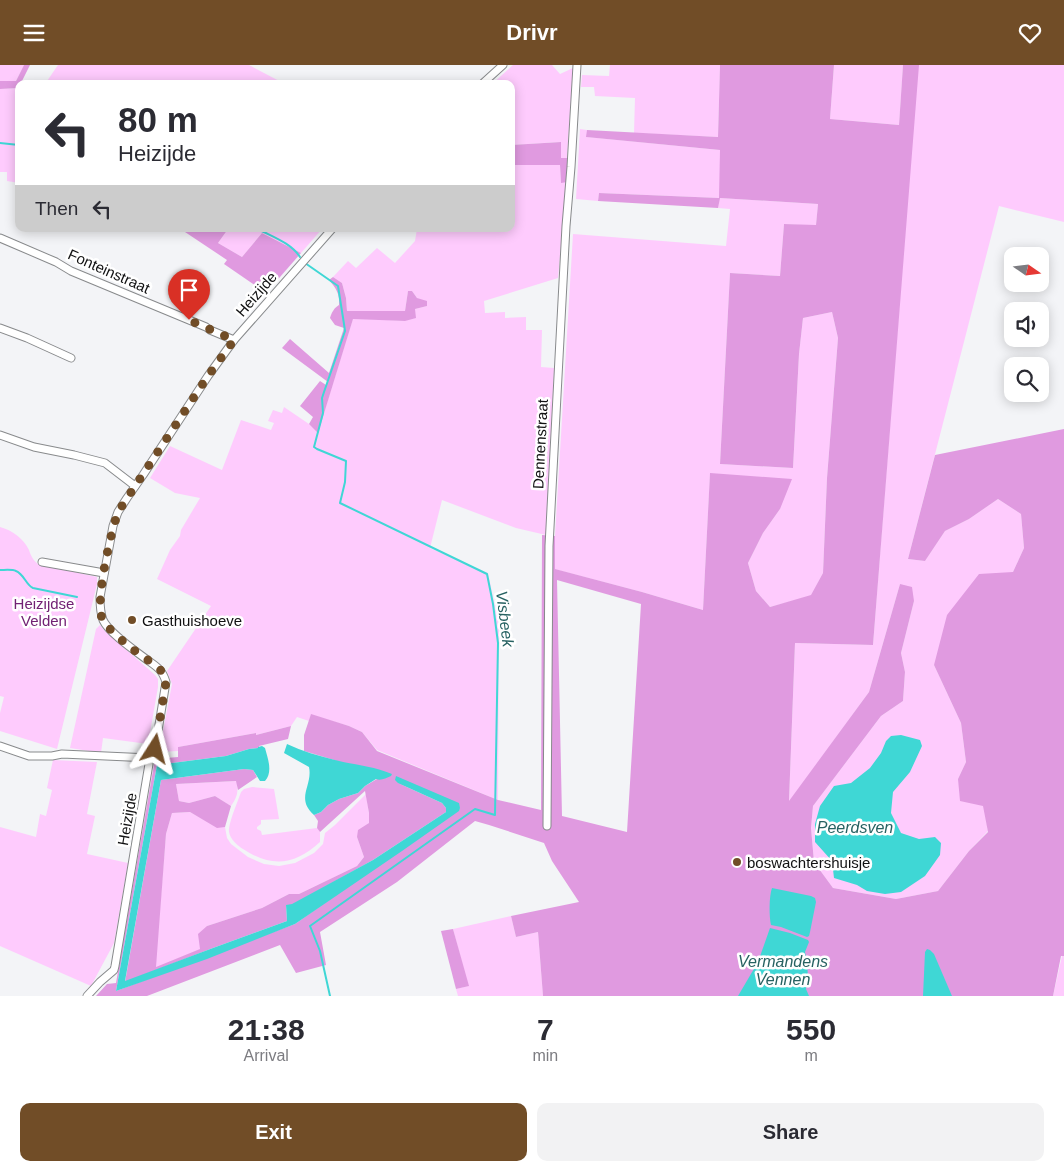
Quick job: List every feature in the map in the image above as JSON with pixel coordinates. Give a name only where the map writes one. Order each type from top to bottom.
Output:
[{"type":"street","points":[[486,80],[503,65]]},
{"type":"street","name":"Dennenstraat","points":[[547,825],[549,546],[565,245],[578,65]]},
{"type":"street","name":"Heizijde","points":[[87,996],[114,971],[150,758],[155,749],[166,682],[163,672],[134,650],[104,622],[100,603],[113,526],[118,512],[234,340],[329,232]]},
{"type":"street","name":"Fonteinstraat","points":[[0,238],[56,262],[71,271],[234,340]]},
{"type":"street","points":[[0,328],[71,358]]},
{"type":"street","points":[[0,435],[34,447],[105,463],[135,486]]},
{"type":"street","points":[[42,563],[104,573]]},
{"type":"street","points":[[0,746],[28,757],[62,754],[150,758]]},
{"type":"green space","points":[[0,65],[24,65],[15,81],[0,81]]},
{"type":"green space","points":[[58,65],[249,65],[277,80],[48,80]]},
{"type":"green space","points":[[513,65],[552,65],[560,74],[573,68],[567,158],[561,158],[560,142],[515,145],[515,80],[496,80]]},
{"type":"green space","points":[[610,65],[720,65],[718,137],[634,133],[635,98],[595,96],[594,87],[581,87],[582,75],[609,76]]},
{"type":"green space","points":[[834,65],[903,65],[899,125],[830,119]]},
{"type":"green space","points":[[918,65],[1064,65],[1064,222],[999,206],[908,559],[925,561],[945,531],[969,519],[998,499],[1021,514],[1024,548],[1013,572],[934,665],[961,723],[966,762],[958,779],[984,806],[988,831],[969,851],[938,891],[896,899],[833,888],[814,862],[811,828],[813,806],[881,716],[903,701],[905,672],[901,653],[914,601],[900,584],[869,692],[789,802],[795,643],[873,645]]},
{"type":"green space","points":[[15,88],[15,182],[7,181],[7,172],[0,172],[0,89]]},
{"type":"green space","points":[[580,129],[587,130],[587,137],[720,150],[720,198],[818,204],[816,226],[784,224],[780,276],[730,273],[720,464],[793,468],[799,354],[803,318],[832,312],[838,338],[827,478],[823,573],[811,596],[770,607],[756,591],[748,563],[763,533],[780,509],[710,474],[703,610],[554,569],[573,234],[726,246],[730,209],[718,208],[719,198],[599,193],[598,201],[576,199]]},
{"type":"green space","points":[[515,165],[560,165],[561,182],[567,182],[558,278],[484,301],[485,313],[505,312],[505,318],[526,317],[526,330],[542,330],[541,367],[554,368],[546,535],[516,528],[442,500],[430,548],[488,573],[499,625],[498,800],[377,750],[362,732],[349,726],[311,715],[309,721],[297,717],[291,726],[256,735],[256,733],[178,747],[178,751],[159,752],[172,684],[167,671],[211,606],[157,579],[170,550],[180,536],[181,530],[200,498],[175,493],[150,478],[170,446],[222,470],[241,420],[271,430],[274,423],[268,421],[273,410],[282,413],[284,407],[318,432],[353,318],[405,321],[415,309],[427,306],[412,291],[408,291],[405,311],[347,311],[342,283],[333,277],[348,261],[356,268],[377,248],[395,263],[415,241],[416,232],[515,232]]},
{"type":"green space","points":[[226,232],[319,232],[301,253],[262,233],[242,257],[218,243]]},
{"type":"green space","name":"Heizijdse Velden","points":[[0,527],[17,535],[27,546],[33,559],[38,564],[97,577],[97,584],[57,749],[0,731],[0,713],[4,697],[0,696]]},
{"type":"green space","points":[[100,625],[158,679],[148,744],[103,738],[101,753],[70,748],[96,629]]},
{"type":"green space","points":[[53,760],[97,762],[87,814],[95,816],[87,854],[128,863],[114,943],[91,986],[0,946],[0,827],[36,837],[40,814],[46,816],[52,790],[47,788]]},
{"type":"green space","points":[[237,781],[237,794],[231,806],[215,796],[189,803],[179,801],[176,784]]},
{"type":"green space","points":[[252,787],[274,789],[279,819],[261,820],[261,824],[257,829],[261,831],[262,835],[317,828],[320,832],[320,842],[302,855],[283,861],[264,859],[239,846],[230,835],[229,828],[241,792]]},
{"type":"green space","points":[[366,794],[369,823],[357,837],[364,857],[357,866],[299,894],[289,894],[262,908],[207,926],[201,949],[155,968],[166,834],[172,813],[190,812],[217,827],[225,827],[227,838],[231,844],[248,857],[264,864],[279,866],[295,863],[314,853],[323,844],[325,833]]},
{"type":"green space","points":[[511,916],[516,937],[538,932],[543,996],[458,996],[456,989],[468,986],[453,929]]},
{"type":"green space","points":[[1062,956],[1064,956],[1064,996],[1053,996]]},
{"type":"shaded area","points":[[24,65],[30,65],[22,80],[16,80]]},
{"type":"shaded area","points":[[720,65],[834,65],[830,119],[899,125],[903,65],[919,65],[873,645],[795,643],[789,801],[869,692],[900,584],[912,587],[914,601],[901,653],[905,672],[903,701],[881,716],[813,806],[811,828],[814,862],[833,888],[896,899],[938,891],[969,851],[988,832],[983,806],[960,801],[958,779],[966,762],[961,723],[934,665],[947,615],[979,574],[1013,572],[1024,548],[1021,514],[998,499],[969,519],[945,531],[925,561],[908,559],[935,455],[1064,429],[1064,956],[1061,956],[1053,996],[543,996],[538,932],[516,937],[511,916],[579,902],[552,861],[544,843],[475,821],[397,882],[320,932],[326,965],[296,973],[280,945],[147,996],[96,996],[107,984],[116,983],[155,759],[178,757],[178,747],[256,733],[256,735],[291,726],[288,739],[259,746],[259,748],[226,756],[157,765],[116,991],[295,924],[460,808],[398,783],[442,803],[446,808],[446,812],[373,860],[292,905],[286,905],[287,921],[125,982],[161,780],[244,769],[253,770],[257,777],[238,790],[236,781],[176,784],[179,801],[189,803],[215,796],[231,806],[225,827],[217,828],[190,812],[172,813],[166,834],[156,967],[200,949],[198,934],[207,926],[262,908],[289,894],[299,894],[357,866],[364,857],[357,837],[358,830],[369,823],[365,791],[320,832],[317,828],[318,821],[314,815],[339,799],[358,793],[377,779],[334,760],[304,751],[304,735],[311,714],[362,732],[377,751],[498,800],[541,810],[542,535],[555,536],[555,569],[703,610],[710,473],[792,479],[780,509],[763,533],[748,563],[756,591],[770,607],[811,595],[823,573],[827,478],[838,338],[832,312],[803,318],[799,354],[793,468],[720,464],[730,273],[780,276],[784,224],[816,225],[818,204],[720,198],[718,208],[598,201],[599,193],[719,198],[720,150],[586,137],[587,130],[718,137]],"holes":[[[557,580],[641,604],[627,832],[562,816]]]},
{"type":"shaded area","points":[[0,81],[15,81],[15,88],[0,89]]},
{"type":"shaded area","points":[[561,142],[561,158],[567,158],[567,182],[561,183],[560,165],[515,165],[515,145]]},
{"type":"shaded area","points":[[185,232],[226,232],[218,243],[242,257],[262,233],[301,253],[266,293],[224,264],[227,260]]},
{"type":"shaded area","points":[[333,277],[342,283],[347,311],[405,311],[408,291],[412,291],[417,298],[427,301],[427,306],[415,309],[416,318],[405,321],[353,319],[318,433],[309,424],[313,417],[300,406],[320,381],[326,385],[328,382],[282,348],[290,339],[329,373],[344,328],[335,325],[330,318],[333,310],[339,305],[337,291],[329,280]]},
{"type":"shaded area","points":[[453,929],[469,986],[456,989],[441,931]]},
{"type":"water","name":"Peerdsven","points":[[901,735],[920,740],[922,746],[910,772],[893,792],[891,813],[901,833],[919,839],[935,837],[941,843],[940,855],[925,876],[901,892],[885,894],[867,891],[857,885],[834,878],[832,861],[815,842],[815,824],[820,806],[834,786],[851,783],[870,768],[891,736]]},
{"type":"water","points":[[287,744],[323,757],[378,769],[392,774],[384,779],[376,779],[358,793],[339,799],[314,815],[308,809],[305,797],[310,774],[309,767],[284,753]]},
{"type":"water","points":[[262,746],[265,748],[269,765],[269,774],[265,781],[260,781],[253,770],[244,769],[161,780],[125,981],[287,921],[286,905],[292,904],[373,860],[446,812],[446,808],[442,803],[398,783],[395,780],[396,776],[459,803],[460,808],[459,811],[295,924],[207,959],[116,991],[157,765],[226,756]]},
{"type":"water","points":[[772,888],[815,898],[816,902],[809,936],[807,937],[771,925],[770,896]]},
{"type":"water","name":"Vermandens Vennen","points":[[770,928],[808,940],[805,952],[808,978],[806,989],[809,996],[738,996],[758,962]]},
{"type":"water","points":[[927,949],[934,954],[952,996],[923,996],[925,952]]},
{"type":"waterway","name":"Visbeek","points":[[0,143],[15,145]]},
{"type":"waterway","name":"Visbeek","points":[[264,232],[287,244],[300,257]]},
{"type":"waterway","name":"Visbeek","points":[[305,263],[338,286],[344,324],[345,331],[322,398],[323,413],[314,447],[346,461],[345,482],[340,503],[487,574],[498,643],[495,815],[475,809],[310,926],[320,951],[330,996]]},
{"type":"waterway","points":[[0,570],[19,572],[33,588],[77,597]]},
{"type":"place","name":"Gasthuishoeve","points":[[132,620]]},
{"type":"place","name":"boswachtershuisje","points":[[737,862]]},
{"type":"route","points":[[155,749],[166,682],[163,672],[107,626],[102,618],[100,597],[113,526],[118,512],[234,340],[189,320]]}]
